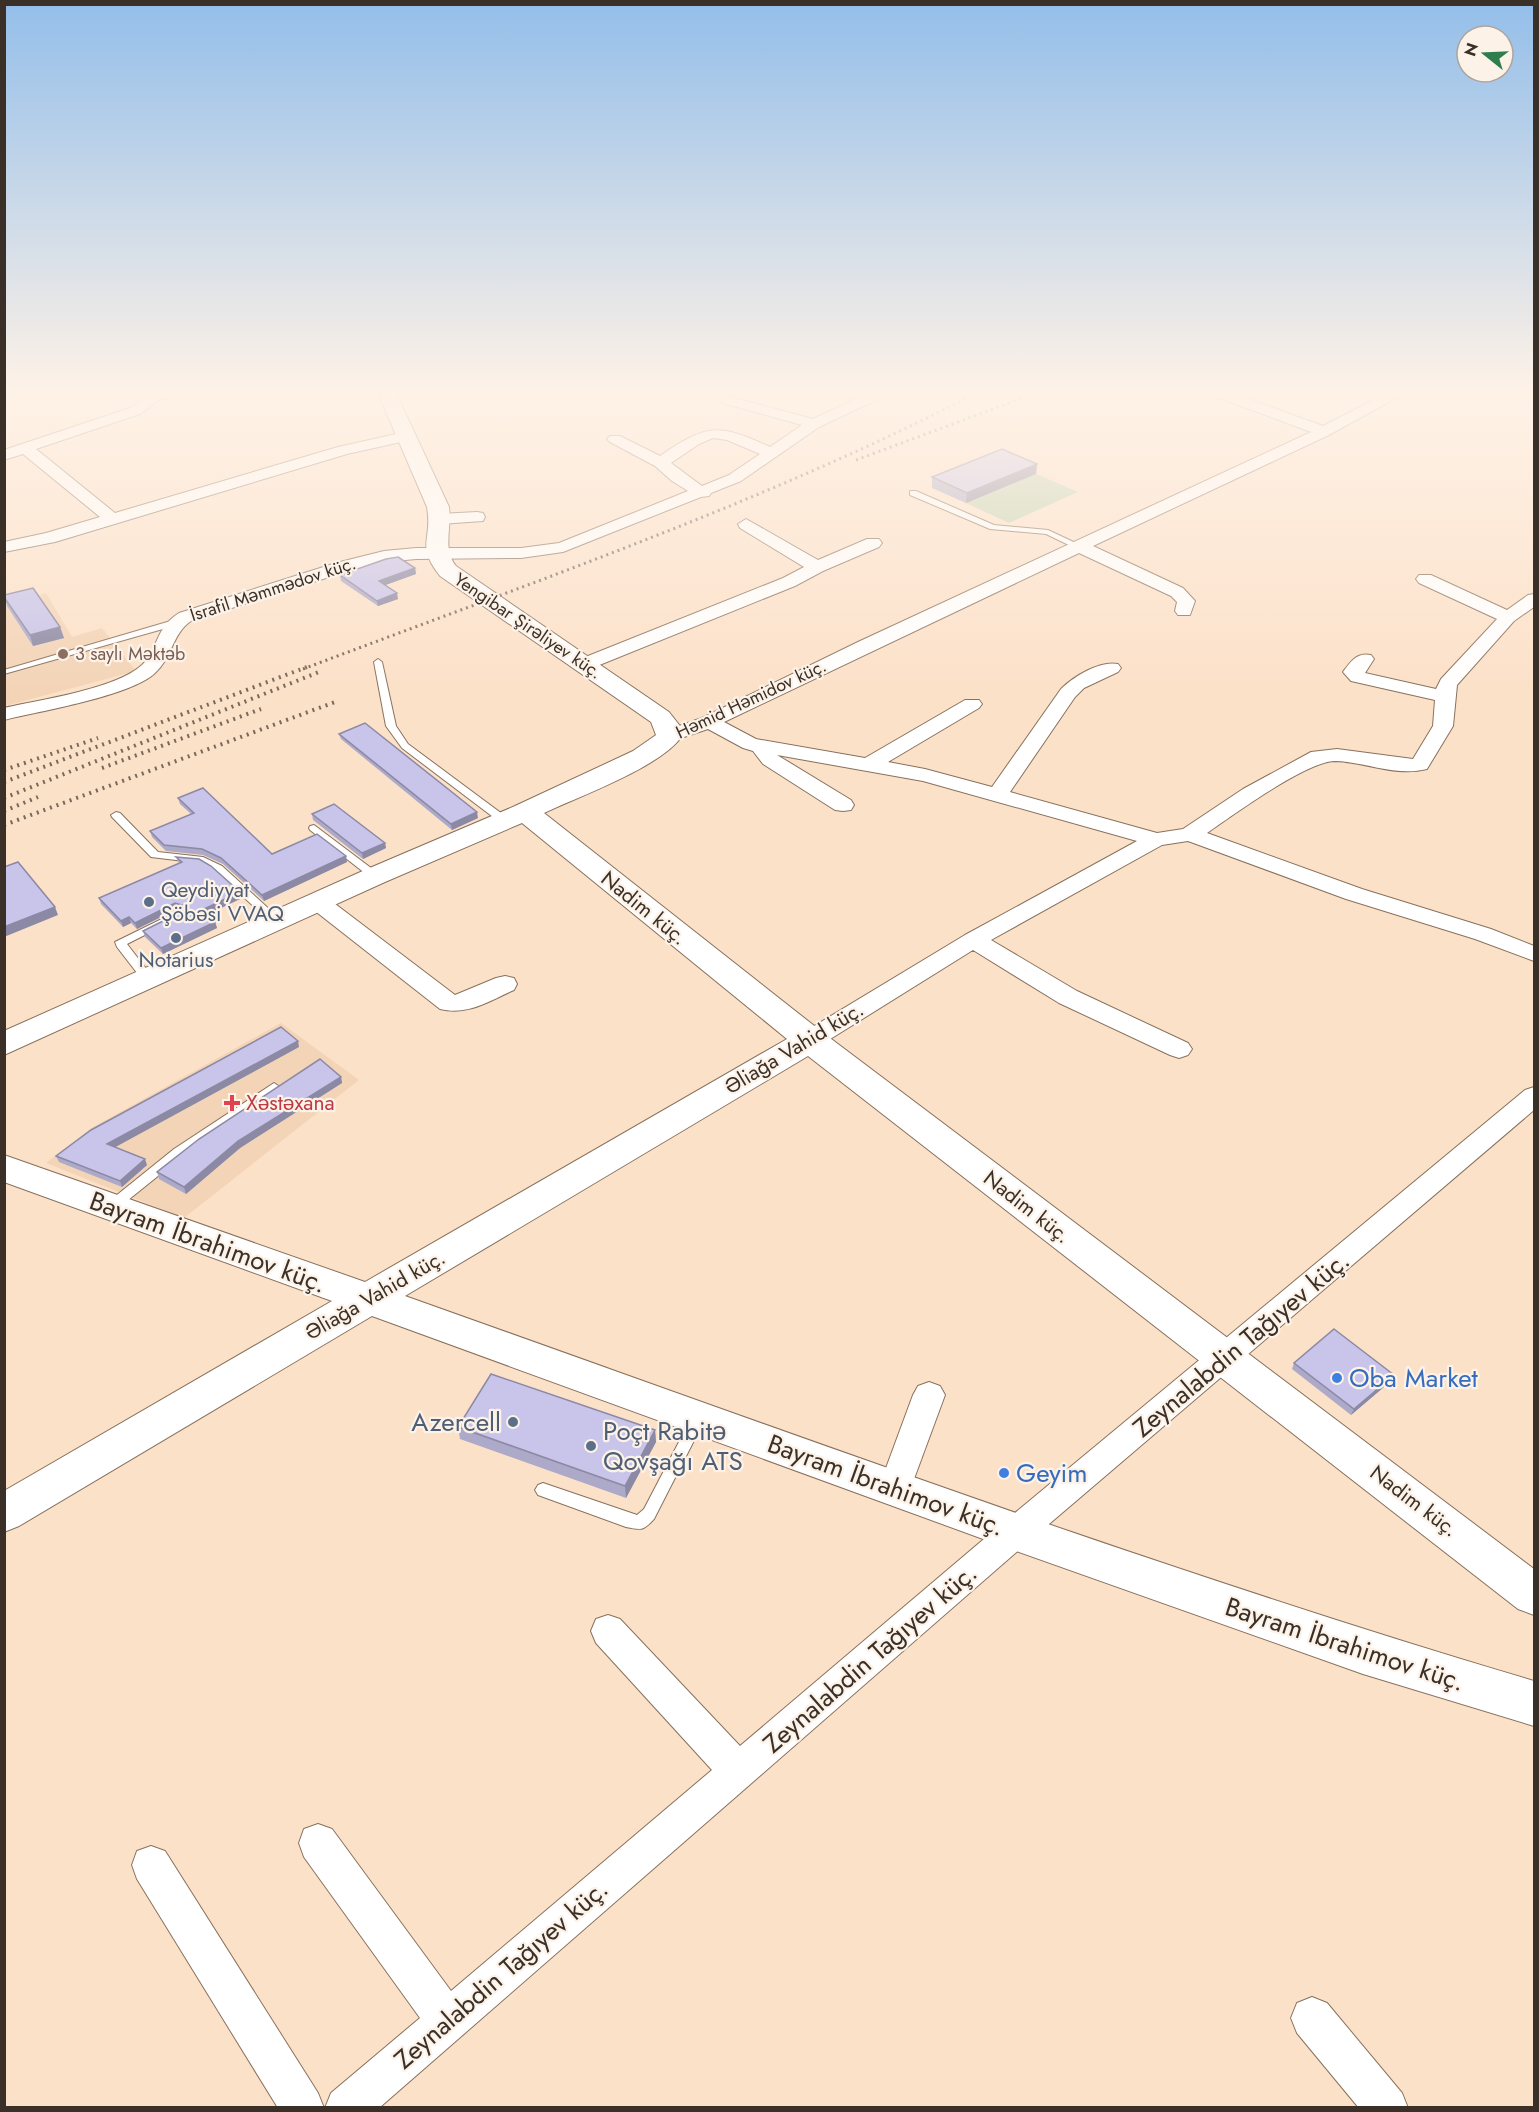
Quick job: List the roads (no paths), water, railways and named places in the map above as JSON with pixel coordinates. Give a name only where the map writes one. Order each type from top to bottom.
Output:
[{"type":"street","points":[[78,492],[111,518]]},
{"type":"street","points":[[4,547],[49,538],[202,492]]},
{"type":"street","name":"Yengibar Şirəliyev küç.","points":[[431,492],[438,507],[440,519],[436,551],[448,571],[660,717],[667,726],[669,736]]},
{"type":"street","name":"İsrafil Məmmədov küç.","points":[[4,714],[119,685],[144,674],[159,661],[167,633],[174,623],[185,617],[360,562],[392,555],[436,551],[538,553],[563,547],[706,492]]},
{"type":"street","name":"Həmid Həmidov küç.","points":[[4,1044],[375,876],[515,817],[642,758],[660,746],[669,736],[709,722],[1195,492]]},
{"type":"street","points":[[440,519],[477,517]]},
{"type":"street","points":[[746,524],[817,567]]},
{"type":"street","points":[[585,664],[789,582],[817,567],[873,543]]},
{"type":"street","points":[[1078,546],[1177,592],[1186,601],[1184,611]]},
{"type":"street","points":[[1425,579],[1508,617]]},
{"type":"street","points":[[1364,659],[1353,672],[1358,677],[1443,696],[1448,683],[1508,617],[1534,599]]},
{"type":"street","points":[[997,795],[1068,693],[1077,684],[1111,668]]},
{"type":"street","name":"Əliağa Vahid küç.","points":[[4,1513],[810,1040],[973,940],[1156,840],[1190,834],[1250,793],[1318,756],[1337,755],[1405,766],[1420,765],[1439,737],[1446,713],[1443,696]]},
{"type":"street","points":[[867,766],[972,704]]},
{"type":"street","points":[[709,722],[739,739],[760,746],[925,775],[1042,810],[1156,840]]},
{"type":"street","points":[[760,746],[770,760],[843,805]]},
{"type":"street","name":"Nadim küç.","points":[[515,817],[810,1040],[1224,1359],[1467,1541],[1534,1595]]},
{"type":"street","points":[[1190,834],[1354,894],[1483,934],[1534,954]]},
{"type":"street","points":[[318,902],[449,1003],[462,1004],[505,984]]},
{"type":"street","points":[[973,940],[1068,997],[1179,1049]]},
{"type":"street","name":"Zeynalabdin Tağıyev küç.","points":[[346,2108],[1016,1532],[1534,1096]]},
{"type":"street","name":"Bayram İbrahimov küç.","points":[[4,1168],[1016,1532],[1363,1652],[1534,1704]]},
{"type":"street","points":[[895,1487],[928,1395]]},
{"type":"street","points":[[608,1631],[738,1771]]},
{"type":"street","points":[[318,1843],[447,2021]]},
{"type":"street","points":[[151,1865],[303,2108]]},
{"type":"street","points":[[1312,2018],[1387,2108]]},
{"type":"lane","points":[[913,493],[993,527],[1048,532],[1078,546]]},
{"type":"lane","points":[[7,672],[174,623]]},
{"type":"lane","points":[[378,662],[391,726],[405,746],[515,817]]},
{"type":"lane","points":[[116,815],[154,855],[203,860],[218,868],[276,921]]},
{"type":"lane","points":[[314,828],[375,876]]},
{"type":"lane","points":[[148,980],[121,942],[178,914]]},
{"type":"lane","points":[[111,1207],[179,1152],[274,1088]]},
{"type":"lane","points":[[543,1490],[640,1523],[649,1514],[698,1418]]},
{"type":"railway","points":[[303,669],[559,573],[763,492]]},
{"type":"railway","points":[[4,782],[307,667]]},
{"type":"railway","points":[[4,798],[319,672]]},
{"type":"railway","points":[[4,825],[335,702]]},
{"type":"railway","points":[[102,768],[261,709]]},
{"type":"railway","points":[[4,770],[98,738]]},
{"type":"railway","points":[[4,811],[38,797]]},
{"type":"place","name":"3 saylı Məktəb","points":[[63,654]]},
{"type":"place","name":"Qeydiyyat Şöbəsi VVAQ","points":[[149,902]]},
{"type":"place","name":"Notarius","points":[[176,938]]},
{"type":"place","name":"Xəstəxana","points":[[232,1103]]},
{"type":"place","name":"Oba Market","points":[[1337,1378]]},
{"type":"place","name":"Azercell","points":[[513,1422]]},
{"type":"place","name":"Poçt Rabitə Qovşağı ATS","points":[[591,1446]]},
{"type":"place","name":"Geyim","points":[[1004,1473]]}]
